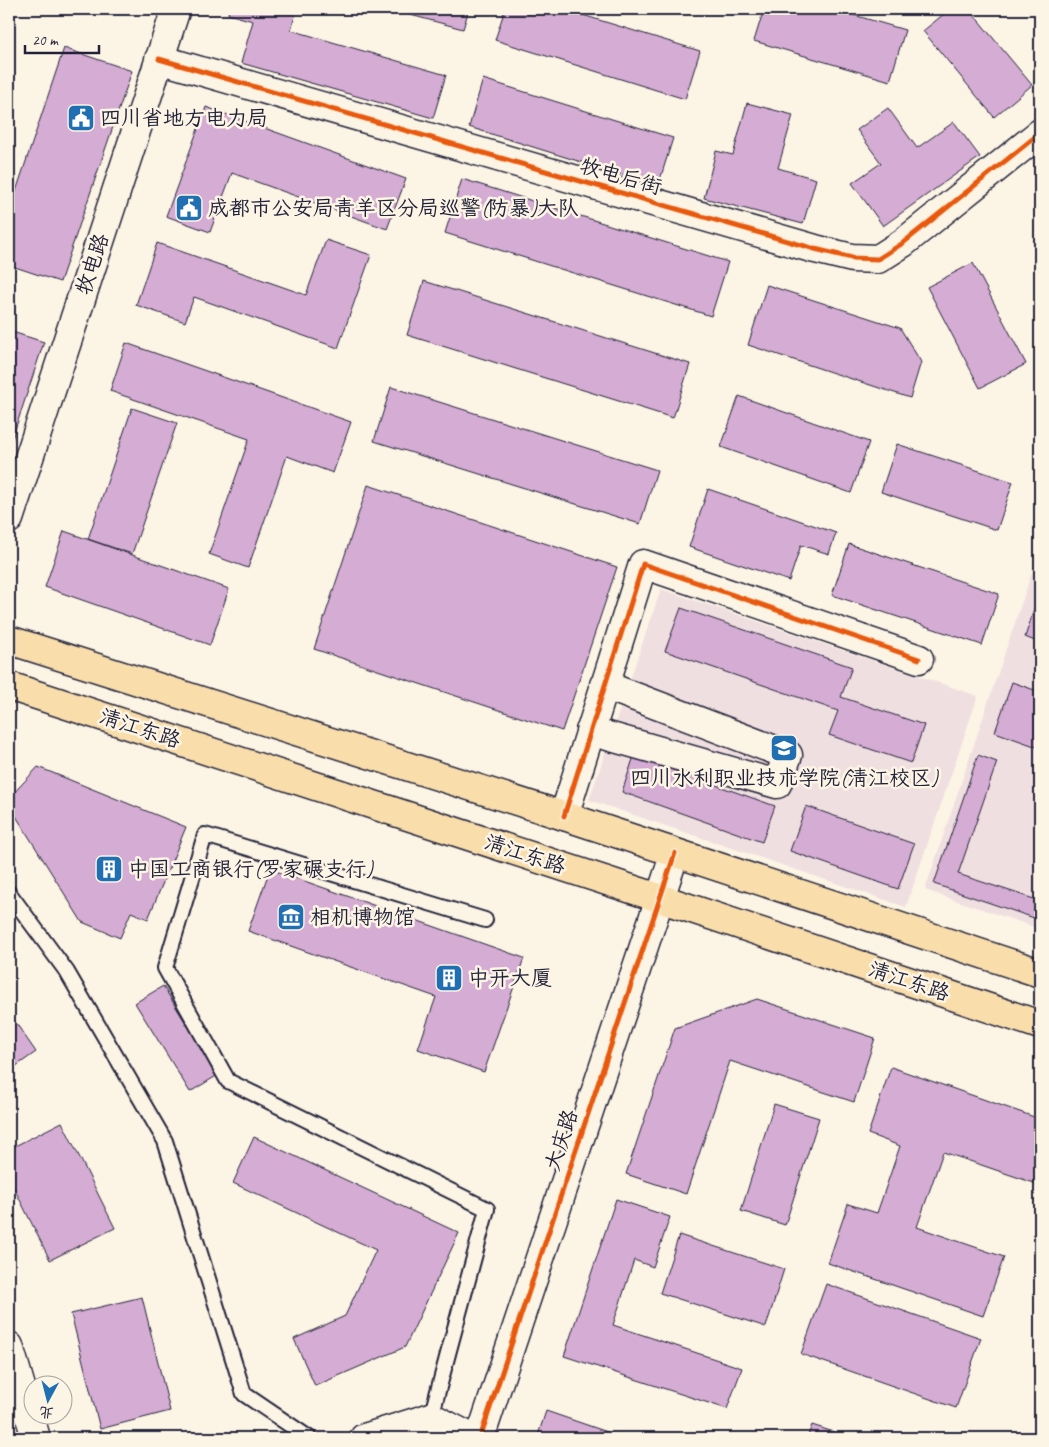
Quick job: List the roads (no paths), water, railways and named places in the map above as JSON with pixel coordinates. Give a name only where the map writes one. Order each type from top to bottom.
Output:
[{"type":"main road","name":"清江东路","points":[[9,640],[564,816],[1040,973]]},
{"type":"main road","name":"清江东路","points":[[9,686],[659,898],[1040,1025]]},
{"type":"street","name":"牧电路","points":[[9,519],[176,9]]},
{"type":"street","name":"牧电后街","points":[[159,59],[815,249],[852,258],[878,259],[904,243],[1040,133]]},
{"type":"street","points":[[564,816],[643,564],[919,659]]},
{"type":"street","points":[[590,731],[777,784],[788,755],[604,685]]},
{"type":"street","name":"大庆路","points":[[480,1438],[675,853]]},
{"type":"street","points":[[9,1346],[36,1438]]},
{"type":"street","points":[[364,1438],[431,1417],[472,1438]]},
{"type":"lane","points":[[431,1417],[487,1209],[228,1081],[165,968],[205,836],[485,920]]},
{"type":"lane","points":[[9,893],[68,972],[165,1141],[244,1394],[309,1438]]},
{"type":"place","name":"四川省地方电力局","points":[[81,118]]},
{"type":"place","name":"成都市公安局青羊区分局巡警(防暴)大队","points":[[189,208]]},
{"type":"place","name":"四川水利职业技术学院(清江校区)","points":[[784,748]]},
{"type":"place","name":"中国工商银行(罗家碾支行)","points":[[109,869]]},
{"type":"place","name":"相机博物馆","points":[[291,917]]},
{"type":"place","name":"中开大厦","points":[[449,978]]}]
